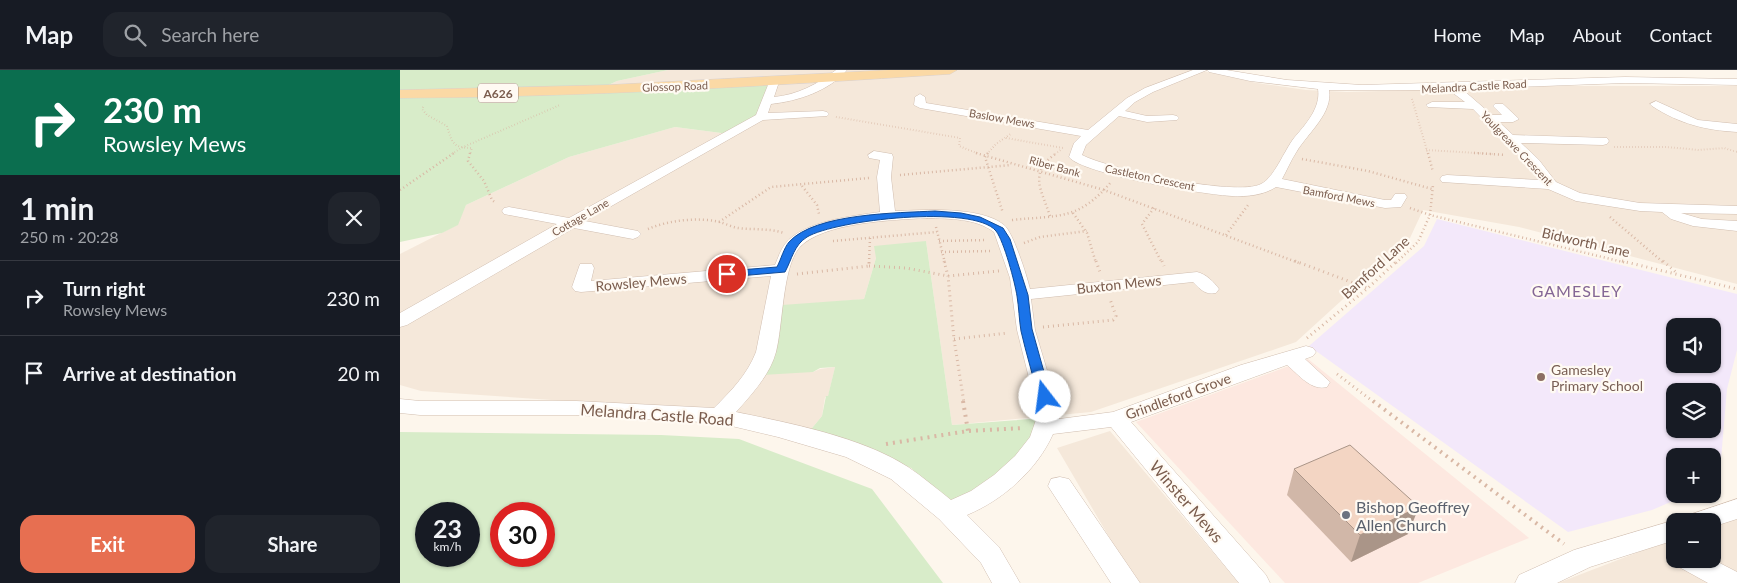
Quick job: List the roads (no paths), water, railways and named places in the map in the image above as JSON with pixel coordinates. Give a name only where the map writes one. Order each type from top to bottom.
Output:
[{"type":"main road","name":"Glossop Road","points":[[400,94],[774,82],[838,74],[950,70]]},
{"type":"street","points":[[1091,134],[1132,100],[1149,90],[1202,70]]},
{"type":"street","name":"Melandra Castle Road","points":[[1212,70],[1259,80],[1323,88],[1409,89],[1588,81],[1737,82]]},
{"type":"street","points":[[768,101],[798,97],[838,74]]},
{"type":"street","points":[[1717,81],[1737,91]]},
{"type":"street","points":[[768,117],[768,101],[774,82]]},
{"type":"street","name":"Youlgreave Crescent","points":[[1452,87],[1510,138],[1550,185],[1576,197],[1640,207],[1737,210]]},
{"type":"street","points":[[1274,182],[1287,157],[1312,124],[1325,99],[1323,88]]},
{"type":"street","name":"Baslow Mews","points":[[920,97],[920,105],[1091,134]]},
{"type":"street","points":[[947,109],[958,102]]},
{"type":"street","name":"Cottage Lane","points":[[400,321],[570,222],[798,103]]},
{"type":"street","points":[[1656,104],[1678,118],[1697,125],[1737,128]]},
{"type":"street","points":[[1432,105],[1475,106]]},
{"type":"street","points":[[1488,118],[1516,123],[1499,106]]},
{"type":"street","points":[[1117,112],[1147,119],[1173,118]]},
{"type":"street","name":"Cottage Lane","points":[[768,117],[823,114]]},
{"type":"street","name":"Castleton Crescent","points":[[1091,134],[1070,149],[1074,157],[1087,163],[1119,172],[1212,190],[1234,192],[1261,189],[1274,182]]},
{"type":"street","points":[[1510,138],[1603,141]]},
{"type":"street","points":[[874,155],[887,157],[884,177],[888,216]]},
{"type":"street","points":[[1447,179],[1550,185]]},
{"type":"street","name":"Bamford Mews","points":[[1274,182],[1364,202],[1398,200]]},
{"type":"street","points":[[1663,208],[1678,218],[1701,224],[1737,226]]},
{"type":"street","points":[[509,212],[633,234]]},
{"type":"street","points":[[719,416],[745,389],[762,364],[781,273],[792,244],[799,240],[825,234],[849,221],[888,216],[936,223],[961,216],[980,219],[998,228],[1008,246],[1022,295],[1026,329],[1049,414],[1047,427],[1036,448],[1008,476],[979,498],[948,512]]},
{"type":"street","name":"Rowsley Mews","points":[[586,268],[581,287],[781,273]]},
{"type":"street","name":"Buxton Mews","points":[[1022,295],[1197,277],[1210,289]]},
{"type":"street","name":"Grindleford Grove","points":[[1047,427],[1078,425],[1116,419],[1248,370],[1298,354],[1320,382]]},
{"type":"street","name":"Melandra Castle Road","points":[[400,406],[420,408],[576,408],[719,416],[779,429],[854,451],[899,473],[948,512],[990,555],[1006,583]]},
{"type":"street","name":"Winster Mews","points":[[1116,419],[1256,583]]},
{"type":"street","points":[[1060,486],[1126,583]]},
{"type":"street","points":[[1721,514],[1737,509]]},
{"type":"street","points":[[1529,583],[1583,558],[1666,533]]},
{"type":"street","points":[[1705,568],[1733,583]]},
{"type":"place","name":"Gamesley Primary School","points":[[1541,377]]},
{"type":"place","name":"Bishop Geoffrey Allen Church","points":[[1346,515]]},
{"type":"district","name":"GAMESLEY","points":[[1577,290]]}]
